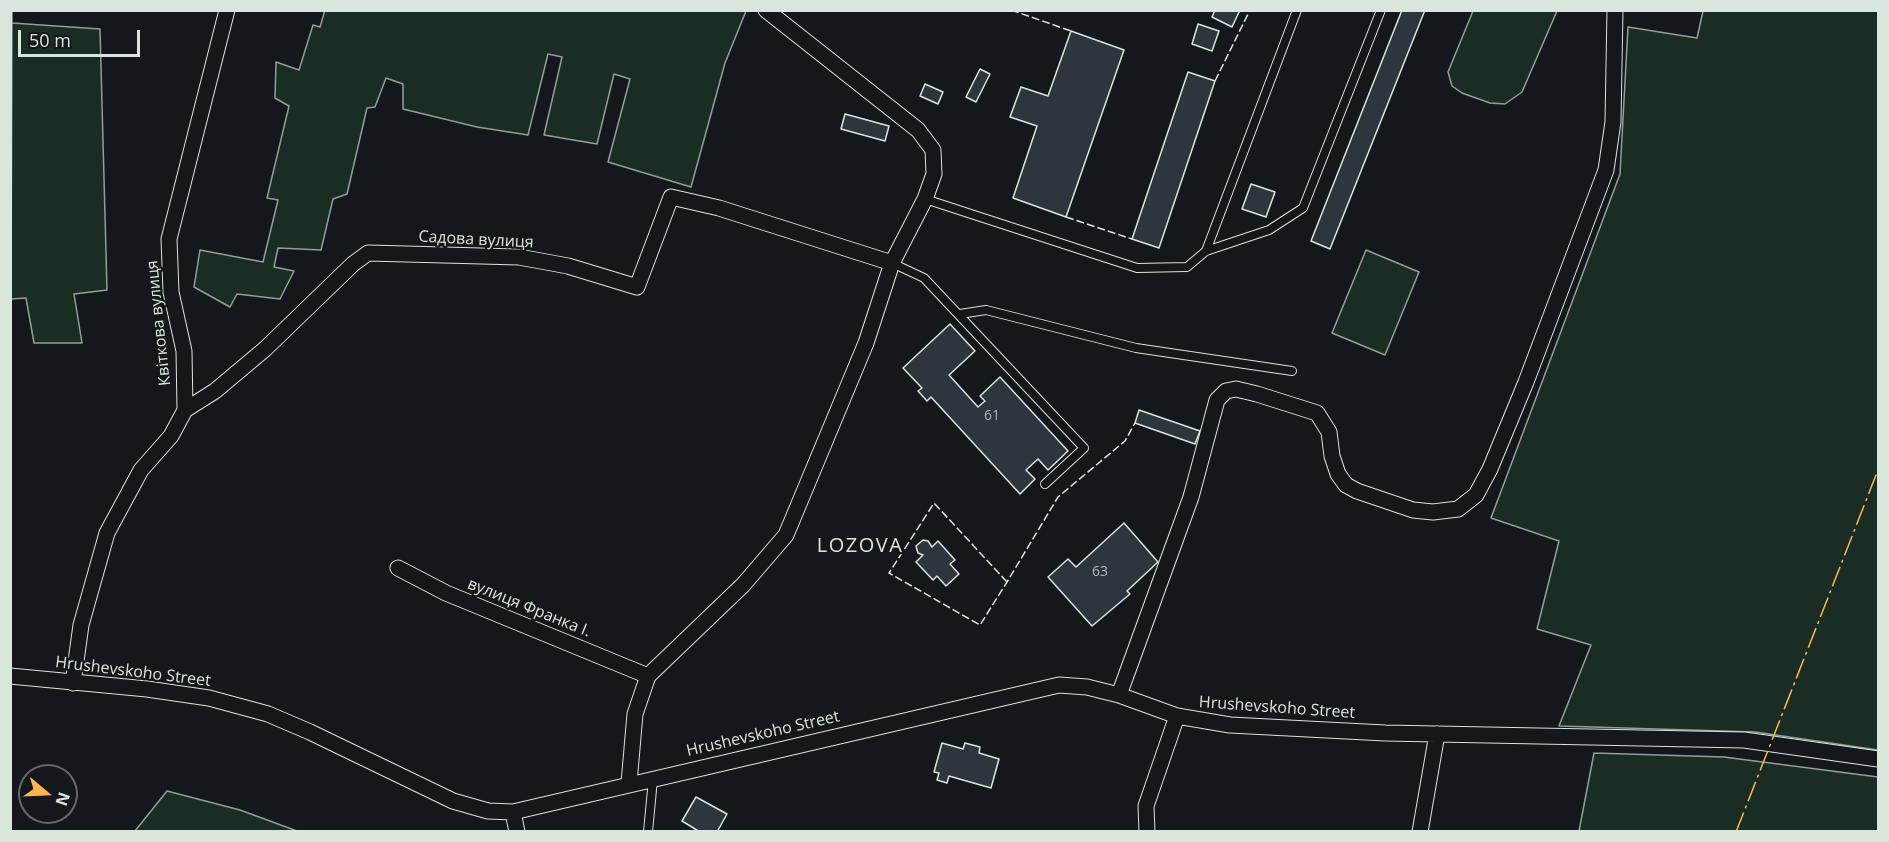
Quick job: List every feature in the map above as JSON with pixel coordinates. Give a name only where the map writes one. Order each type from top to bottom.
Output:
[{"type":"street","name":"Квіткова вулиця","points":[[73,683],[81,625],[107,533],[141,471],[171,436],[185,410],[184,351],[171,292],[170,239],[227,10]]},
{"type":"street","points":[[629,783],[635,714],[648,676],[743,585],[786,535],[866,343],[892,263],[924,200],[934,174],[933,150],[918,129],[766,10]]},
{"type":"street","points":[[1119,695],[1191,497],[1217,400],[1226,391],[1236,389],[1257,394],[1317,413],[1329,432],[1332,456],[1338,474],[1346,485],[1357,491],[1413,510],[1433,512],[1458,509],[1476,495],[1490,469],[1526,382],[1606,170],[1613,122],[1615,10]]},
{"type":"street","name":"Садова вулиця","points":[[185,410],[215,391],[265,349],[353,264],[368,253],[519,257],[568,266],[637,287],[670,197],[719,208],[892,263]]},
{"type":"street","name":"вулиця Франка І.","points":[[398,568],[446,593],[648,676]]},
{"type":"street","name":"Hrushevskoho Street","points":[[10,676],[147,689],[209,698],[268,714],[453,801],[488,811],[513,812],[629,783],[1059,685],[1119,695],[1177,716],[1230,725],[1437,734],[1744,740],[1878,759]]},
{"type":"street","points":[[1147,831],[1146,806],[1177,716]]},
{"type":"street","points":[[1420,831],[1437,734]]},
{"type":"street","points":[[513,812],[517,831]]},
{"type":"lane","points":[[1206,251],[1298,10]]},
{"type":"lane","points":[[924,200],[1137,268],[1187,267],[1206,251],[1269,230],[1303,208],[1381,10]]},
{"type":"lane","points":[[892,263],[924,278],[1084,448],[1046,484]]},
{"type":"lane","points":[[960,314],[986,310],[1136,348],[1292,371]]},
{"type":"lane","points":[[648,831],[653,778]]},
{"type":"green space","points":[[325,10],[746,11],[725,63],[691,187],[608,162],[630,79],[614,74],[597,144],[544,135],[562,57],[548,54],[528,135],[477,127],[403,109],[403,84],[386,78],[375,107],[367,108],[347,194],[333,199],[321,250],[278,248],[274,267],[294,271],[280,299],[237,294],[230,307],[194,287],[200,250],[263,262],[278,200],[267,198],[289,106],[275,98],[276,62],[299,70],[313,25],[320,27]]},
{"type":"green space","points":[[12,11],[12,23],[100,29],[107,290],[74,294],[82,343],[34,343],[26,298],[11,299]]},
{"type":"green space","points":[[1473,11],[1557,11],[1522,92],[1505,104],[1490,103],[1462,93],[1452,86],[1448,72]]},
{"type":"green space","points":[[1703,11],[1878,11],[1878,750],[1755,732],[1559,726],[1591,645],[1537,629],[1559,541],[1491,518],[1620,174],[1628,27],[1697,38]]},
{"type":"green space","points":[[1366,250],[1419,272],[1385,355],[1332,333]]},
{"type":"green space","points":[[1594,753],[1724,757],[1878,777],[1878,831],[1579,831]]},
{"type":"green space","points":[[167,791],[240,810],[297,831],[135,831]]},
{"type":"building","points":[[1215,10],[1240,10],[1232,27],[1212,17]]},
{"type":"building","points":[[1402,10],[1425,10],[1330,249],[1311,241]]},
{"type":"building","points":[[1198,24],[1219,31],[1212,51],[1192,44]]},
{"type":"building","points":[[1071,31],[1124,50],[1066,217],[1013,198],[1037,126],[1010,117],[1021,87],[1048,96]]},
{"type":"building","points":[[980,69],[990,74],[976,102],[966,97]]},
{"type":"building","points":[[1188,72],[1215,81],[1159,248],[1132,239]]},
{"type":"building","points":[[925,84],[943,92],[938,104],[920,96]]},
{"type":"building","points":[[845,114],[889,126],[885,141],[841,129]]},
{"type":"building","points":[[1251,184],[1275,192],[1266,217],[1242,209]]},
{"type":"building","points":[[950,324],[975,351],[949,375],[978,407],[985,401],[980,396],[1000,377],[1068,451],[1048,470],[1038,459],[1026,470],[1035,479],[1020,494],[931,397],[927,401],[918,391],[922,388],[903,368]]},
{"type":"building","points":[[1139,410],[1200,431],[1195,444],[1135,423]]},
{"type":"building","points":[[1124,523],[1158,562],[1127,591],[1130,594],[1092,626],[1048,577],[1068,559],[1076,567]]},
{"type":"building","points":[[923,540],[928,541],[932,547],[938,541],[955,560],[950,564],[959,574],[946,586],[937,576],[933,580],[916,562],[923,555],[918,553],[916,546]]},
{"type":"building","points":[[942,743],[963,749],[965,743],[980,747],[979,753],[999,759],[991,788],[949,776],[947,783],[937,780],[939,773],[934,772]]},
{"type":"building","points":[[696,797],[727,814],[717,832],[700,832],[682,821]]},
{"type":"fence","points":[[1011,10],[1071,31]]},
{"type":"fence","points":[[1215,81],[1250,10]]},
{"type":"fence","points":[[1066,217],[1132,239]]},
{"type":"fence","points":[[1007,582],[934,503],[889,573],[980,625],[1007,582],[1058,497],[1125,441],[1135,423]]},
{"type":"power","points":[[1736,832],[1878,470]]},
{"type":"district","name":"LOZOVA","points":[[860,546]]}]
